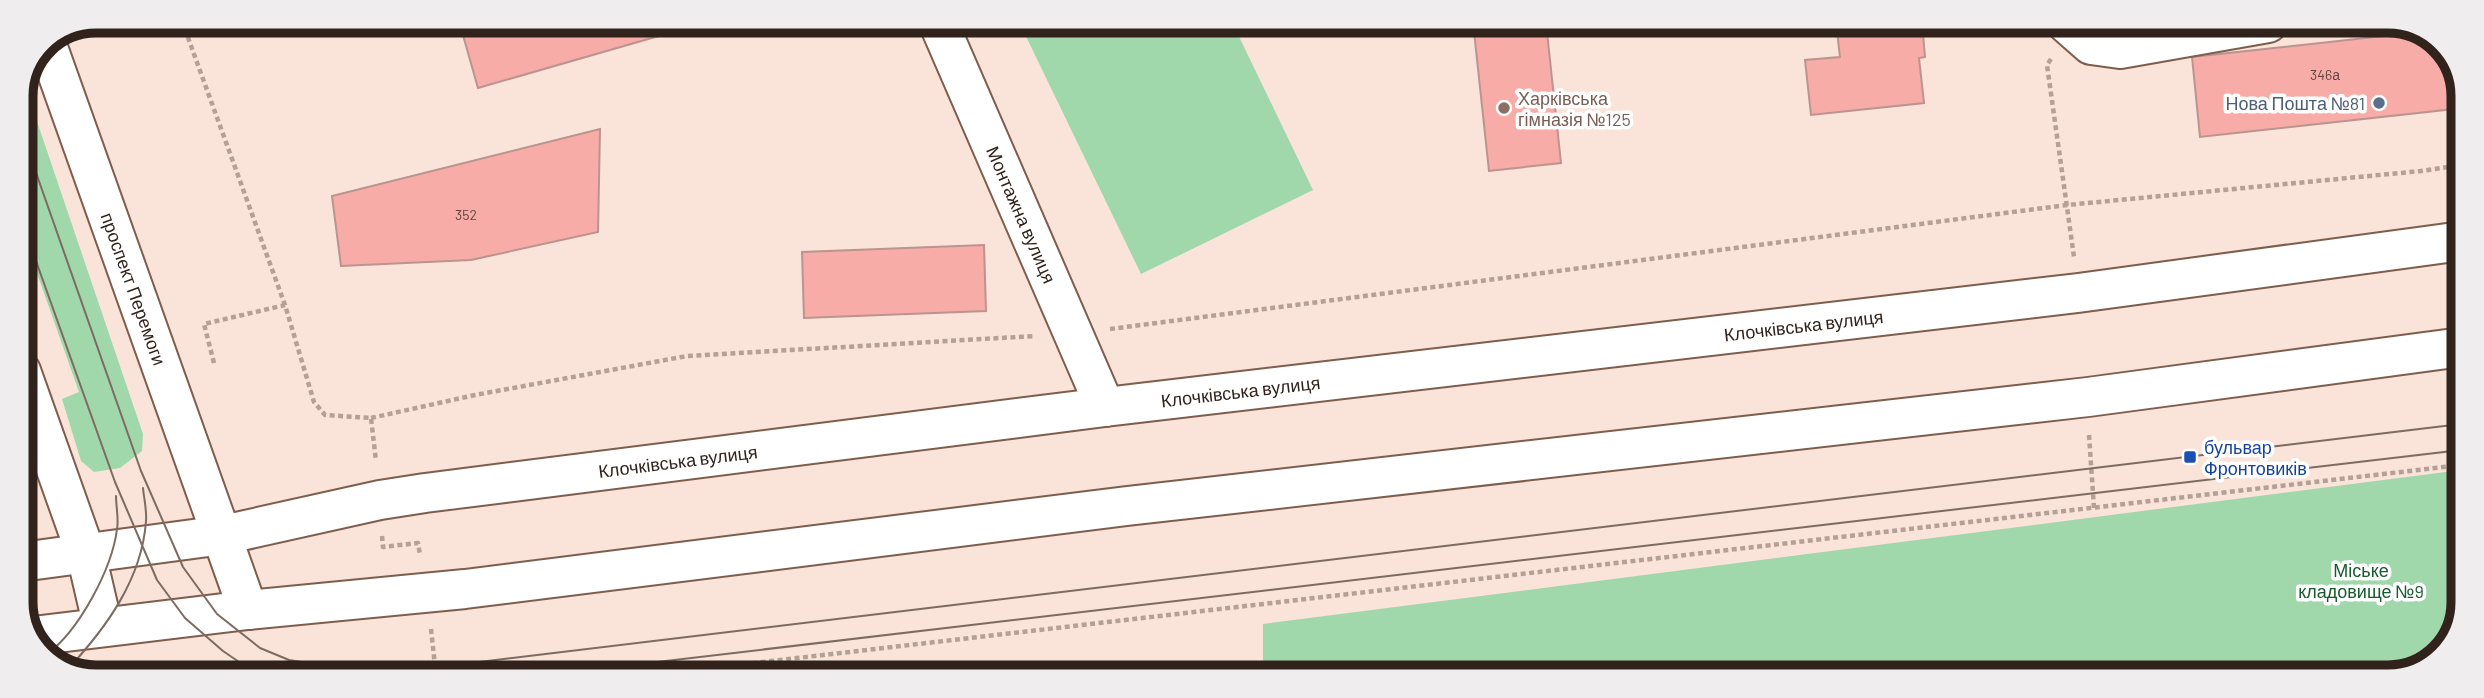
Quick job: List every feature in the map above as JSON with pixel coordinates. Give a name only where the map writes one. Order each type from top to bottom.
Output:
[{"type":"main road","name":"Монтажна вулиця","points":[[943,33],[1105,407]]},
{"type":"main road","points":[[2077,33],[2091,45],[2120,49],[2212,33]]},
{"type":"main road","name":"проспект Перемоги","points":[[50,54],[248,610]]},
{"type":"main road","name":"Клочківська вулиця","points":[[33,561],[223,535],[380,500],[1105,407],[2078,293],[2451,242]]},
{"type":"main road","points":[[43,635],[248,610],[426,593],[1127,506],[2088,397],[2451,348]]},
{"type":"main road","points":[[33,405],[86,554],[103,627]]},
{"type":"path","points":[[186,33],[285,304],[314,402],[325,415],[371,418],[475,395],[687,356],[1073,334],[2067,205],[2451,167]]},
{"type":"path","points":[[2063,33],[2048,65],[2074,261]]},
{"type":"path","points":[[214,363],[204,324],[285,304]]},
{"type":"path","points":[[371,418],[383,547],[418,543],[435,665]]},
{"type":"path","points":[[2089,424],[2094,508]]},
{"type":"path","points":[[737,665],[2451,466]]},
{"type":"green space","points":[[1024,33],[1237,33],[1313,190],[1141,274]]},
{"type":"green space","points":[[33,110],[143,434],[142,451],[120,468],[94,472],[81,461],[62,399],[79,392],[33,262]]},
{"type":"green space","name":"Міське кладовище №9","points":[[2451,471],[2449,618],[2440,637],[2426,652],[2400,664],[1263,665],[1263,624]]},
{"type":"building","points":[[462,33],[669,33],[478,88]]},
{"type":"building","points":[[1474,33],[1547,33],[1561,163],[1489,171]]},
{"type":"building","points":[[1653,33],[1676,33],[1669,36]]},
{"type":"building","points":[[1837,33],[1923,33],[1925,57],[1919,58],[1924,103],[1811,115],[1805,60],[1840,57]]},
{"type":"building","points":[[2404,35],[2423,44],[2438,58],[2449,80],[2451,109],[2200,137],[2192,57]]},
{"type":"building","points":[[600,129],[598,232],[471,260],[341,266],[332,196]]},
{"type":"building","points":[[984,245],[986,311],[804,318],[802,252]]},
{"type":"tram line","points":[[33,164],[141,471],[183,567],[217,614],[260,648],[289,660],[320,665]]},
{"type":"tram line","points":[[33,253],[115,482],[157,580],[185,618],[243,665]]},
{"type":"tram line","points":[[452,665],[2451,425]]},
{"type":"tram line","points":[[631,665],[2451,451]]},
{"type":"tram line","points":[[75,661],[96,637],[130,583],[143,542],[146,517],[143,488]]},
{"type":"tram line","points":[[54,648],[82,615],[101,580],[117,529],[116,496]]},
{"type":"place","name":"Нова Пошта №81","points":[[2379,103]]},
{"type":"place","name":"Харківська гімназія №125","points":[[1504,108]]},
{"type":"place","name":"бульвар Фронтовиків","points":[[2190,457]]}]
